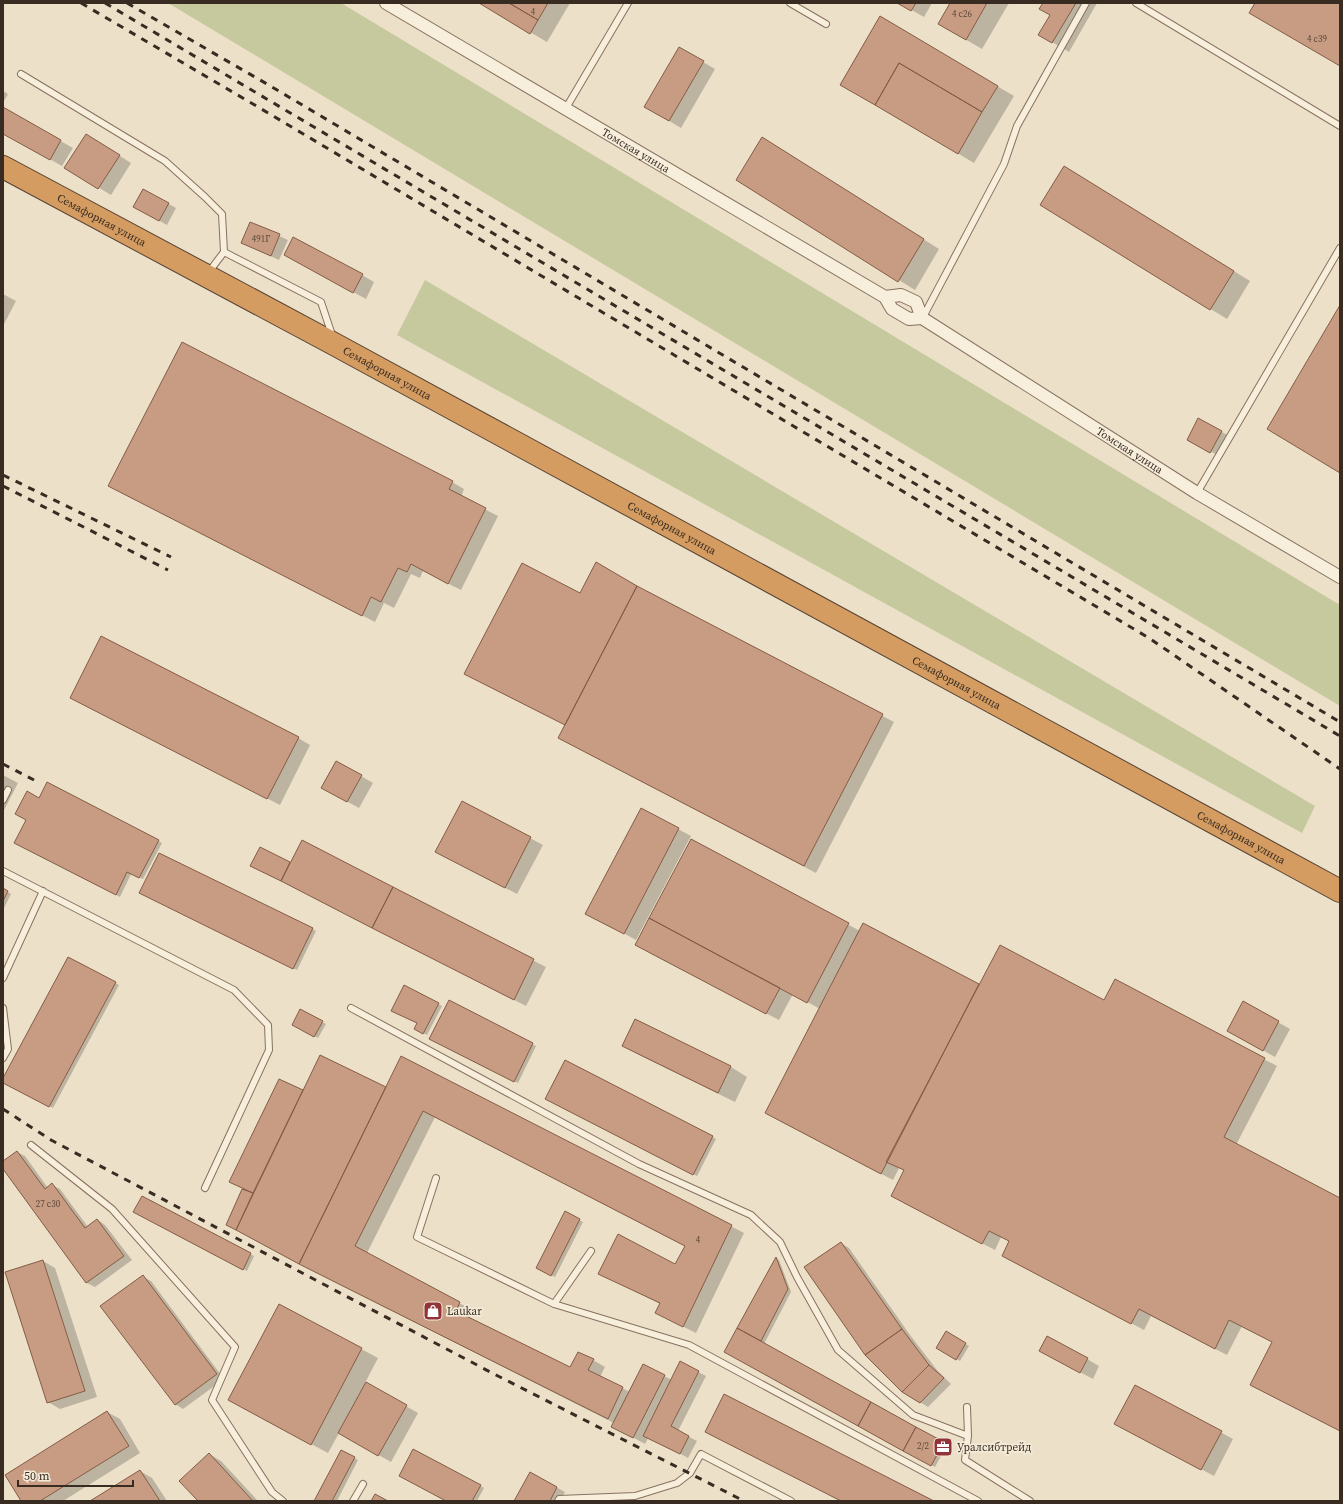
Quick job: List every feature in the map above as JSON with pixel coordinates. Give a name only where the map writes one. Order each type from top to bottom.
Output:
[{"type":"highway","name":"Семафорная улица","points":[[3,167],[334,344],[1340,891]]},
{"type":"street","name":"Томская улица","points":[[386,3],[885,297],[892,309],[909,319],[922,318],[1197,493],[1340,577]]},
{"type":"street","points":[[885,297],[901,295],[916,302],[922,318]]},
{"type":"lane","points":[[566,108],[628,3]]},
{"type":"lane","points":[[790,3],[826,24]]},
{"type":"lane","points":[[922,318],[1004,164],[1017,126],[1086,3]]},
{"type":"lane","points":[[1136,3],[1340,126]]},
{"type":"lane","points":[[21,74],[165,161],[206,197],[222,214],[224,252],[206,276]]},
{"type":"lane","points":[[1197,493],[1340,248]]},
{"type":"lane","points":[[224,252],[322,302],[334,344]]},
{"type":"lane","points":[[3,800],[8,790]]},
{"type":"lane","points":[[3,871],[234,990],[268,1025],[269,1050],[205,1188]]},
{"type":"lane","points":[[3,978],[42,891]]},
{"type":"lane","points":[[3,1008],[8,1049],[3,1058]]},
{"type":"lane","points":[[351,1008],[639,1164],[751,1215],[780,1242],[797,1277],[838,1350],[913,1415],[968,1436]]},
{"type":"lane","points":[[30,1145],[112,1209],[235,1347],[212,1400],[272,1492],[283,1501]]},
{"type":"lane","points":[[436,1178],[417,1237],[554,1304],[690,1345],[978,1501]]},
{"type":"lane","points":[[554,1304],[591,1251]]},
{"type":"lane","points":[[967,1407],[968,1436],[965,1460],[1030,1501]]},
{"type":"lane","points":[[558,1501],[559,1499],[635,1496],[677,1483],[690,1473],[701,1454],[791,1501]]},
{"type":"lane","points":[[353,1501],[363,1484]]},
{"type":"green space","points":[[168,3],[341,3],[1340,605],[1340,706]]},
{"type":"green space","points":[[425,280],[1315,806],[1302,833],[397,335]]},
{"type":"building","points":[[479,3],[509,3],[538,20],[530,34]]},
{"type":"building","points":[[509,3],[548,3],[538,20]]},
{"type":"building","points":[[897,3],[916,3],[911,11]]},
{"type":"building","points":[[950,3],[987,3],[966,40],[938,24]]},
{"type":"building","points":[[1043,3],[1076,3],[1052,43],[1038,35],[1050,15],[1039,9]]},
{"type":"building","points":[[1255,3],[1340,3],[1340,66],[1249,13]]},
{"type":"building","points":[[880,16],[998,86],[982,112],[899,63],[875,105],[840,85]]},
{"type":"building","points":[[679,47],[704,61],[669,121],[644,107]]},
{"type":"building","points":[[899,63],[982,112],[958,154],[875,105]]},
{"type":"building","points":[[3,107],[61,140],[50,160],[3,134]]},
{"type":"building","points":[[86,134],[120,155],[98,189],[64,168]]},
{"type":"building","points":[[762,137],[924,239],[898,282],[736,180]]},
{"type":"building","points":[[1064,166],[1234,271],[1210,310],[1040,205]]},
{"type":"building","points":[[143,189],[169,203],[159,221],[133,207]]},
{"type":"building","points":[[250,222],[280,234],[271,256],[241,243]]},
{"type":"building","points":[[293,237],[363,274],[353,293],[284,255]]},
{"type":"building","points":[[1340,305],[1340,473],[1267,429]]},
{"type":"building","points":[[182,342],[453,481],[449,489],[486,508],[448,584],[411,564],[407,572],[398,568],[381,602],[371,597],[362,616],[108,486]]},
{"type":"building","points":[[1198,418],[1222,431],[1210,453],[1187,440]]},
{"type":"building","points":[[596,562],[637,586],[565,725],[464,674],[522,563],[580,593]]},
{"type":"building","points":[[637,586],[883,714],[804,866],[558,738]]},
{"type":"building","points":[[101,636],[299,737],[267,799],[70,698]]},
{"type":"building","points":[[336,761],[362,775],[347,802],[321,788]]},
{"type":"building","points":[[47,782],[159,840],[139,878],[127,872],[116,895],[14,843],[26,820],[15,814],[27,791],[39,798]]},
{"type":"building","points":[[462,801],[531,837],[505,888],[435,852]]},
{"type":"building","points":[[641,808],[679,828],[624,934],[585,914]]},
{"type":"building","points":[[691,839],[849,923],[807,1003],[649,918]]},
{"type":"building","points":[[302,840],[393,887],[372,928],[281,881]]},
{"type":"building","points":[[260,847],[290,862],[281,881],[250,866]]},
{"type":"building","points":[[159,853],[313,928],[293,969],[139,893]]},
{"type":"building","points":[[393,887],[534,959],[514,1000],[372,928]]},
{"type":"building","points":[[3,888],[8,891],[3,901]]},
{"type":"building","points":[[649,918],[780,988],[766,1014],[635,945]]},
{"type":"building","points":[[863,923],[979,984],[881,1174],[765,1113]]},
{"type":"building","points":[[1000,945],[1104,1000],[1115,979],[1265,1058],[1224,1137],[1340,1198],[1340,1431],[1250,1385],[1272,1342],[1229,1320],[1215,1349],[1139,1309],[1131,1324],[1002,1256],[1009,1241],[989,1231],[982,1244],[891,1196],[904,1170],[886,1162]]},
{"type":"building","points":[[68,957],[116,982],[49,1107],[3,1083],[3,1078]]},
{"type":"building","points":[[404,985],[439,1003],[423,1034],[414,1029],[417,1023],[391,1011]]},
{"type":"building","points":[[449,1000],[533,1043],[514,1082],[429,1039]]},
{"type":"building","points":[[1243,1001],[1279,1021],[1263,1051],[1227,1031]]},
{"type":"building","points":[[300,1009],[323,1021],[314,1037],[292,1025]]},
{"type":"building","points":[[635,1019],[731,1066],[718,1093],[622,1046]]},
{"type":"building","points":[[320,1055],[386,1087],[299,1264],[236,1230]]},
{"type":"building","points":[[401,1056],[732,1225],[683,1327],[655,1313],[660,1303],[598,1274],[618,1234],[675,1264],[685,1246],[423,1111],[355,1246],[460,1302],[456,1311],[570,1367],[578,1352],[594,1359],[588,1370],[623,1387],[608,1419],[299,1264]]},
{"type":"building","points":[[565,1060],[713,1136],[693,1175],[545,1099]]},
{"type":"building","points":[[279,1079],[303,1090],[253,1193],[229,1182]]},
{"type":"building","points":[[17,1151],[45,1189],[52,1183],[85,1228],[97,1219],[124,1256],[86,1283],[3,1169],[3,1161]]},
{"type":"building","points":[[242,1189],[253,1193],[236,1230],[226,1225]]},
{"type":"building","points":[[142,1196],[251,1253],[243,1270],[133,1212]]},
{"type":"building","points":[[565,1211],[580,1219],[551,1276],[536,1268]]},
{"type":"building","points":[[841,1242],[902,1329],[865,1355],[804,1267]]},
{"type":"building","points":[[776,1257],[788,1289],[761,1341],[737,1328]]},
{"type":"building","points":[[43,1260],[85,1391],[47,1403],[5,1272]]},
{"type":"building","points":[[143,1275],[217,1374],[175,1405],[100,1306]]},
{"type":"building","points":[[279,1304],[362,1348],[311,1445],[228,1400]]},
{"type":"building","points":[[737,1328],[871,1402],[858,1426],[724,1352]]},
{"type":"building","points":[[902,1329],[929,1365],[902,1392],[865,1355]]},
{"type":"building","points":[[946,1331],[966,1343],[956,1360],[936,1348]]},
{"type":"building","points":[[1047,1336],[1088,1358],[1080,1373],[1039,1351]]},
{"type":"building","points":[[680,1361],[699,1371],[671,1426],[689,1436],[680,1454],[643,1436]]},
{"type":"building","points":[[643,1364],[665,1375],[633,1438],[611,1427]]},
{"type":"building","points":[[929,1365],[944,1378],[920,1403],[902,1392]]},
{"type":"building","points":[[366,1382],[407,1405],[378,1456],[338,1433]]},
{"type":"building","points":[[1135,1385],[1222,1431],[1201,1470],[1114,1424]]},
{"type":"building","points":[[724,1394],[934,1501],[841,1501],[705,1432]]},
{"type":"building","points":[[871,1402],[916,1427],[903,1451],[858,1426]]},
{"type":"building","points":[[107,1411],[129,1446],[40,1501],[21,1501],[5,1475]]},
{"type":"building","points":[[916,1427],[944,1442],[931,1466],[903,1451]]},
{"type":"building","points":[[413,1449],[481,1485],[472,1501],[446,1501],[399,1476]]},
{"type":"building","points":[[341,1450],[355,1457],[332,1501],[314,1501]]},
{"type":"building","points":[[209,1453],[253,1501],[198,1501],[179,1481]]},
{"type":"building","points":[[140,1470],[160,1501],[90,1501]]},
{"type":"building","points":[[530,1472],[557,1487],[550,1501],[514,1501]]},
{"type":"building","points":[[375,1494],[388,1501],[371,1501]]},
{"type":"railway","points":[[81,3],[1149,638],[1340,769]]},
{"type":"railway","points":[[105,3],[1340,736]]},
{"type":"railway","points":[[127,3],[267,84],[1340,722]]},
{"type":"railway","points":[[3,475],[171,557]]},
{"type":"railway","points":[[3,486],[168,570]]},
{"type":"railway","points":[[3,764],[34,780]]},
{"type":"railway","points":[[3,1109],[51,1140],[306,1275],[496,1375],[744,1501]]},
{"type":"place","name":"Laukar","points":[[433,1311]]},
{"type":"place","name":"Уралcибтрейд","points":[[943,1447]]}]
